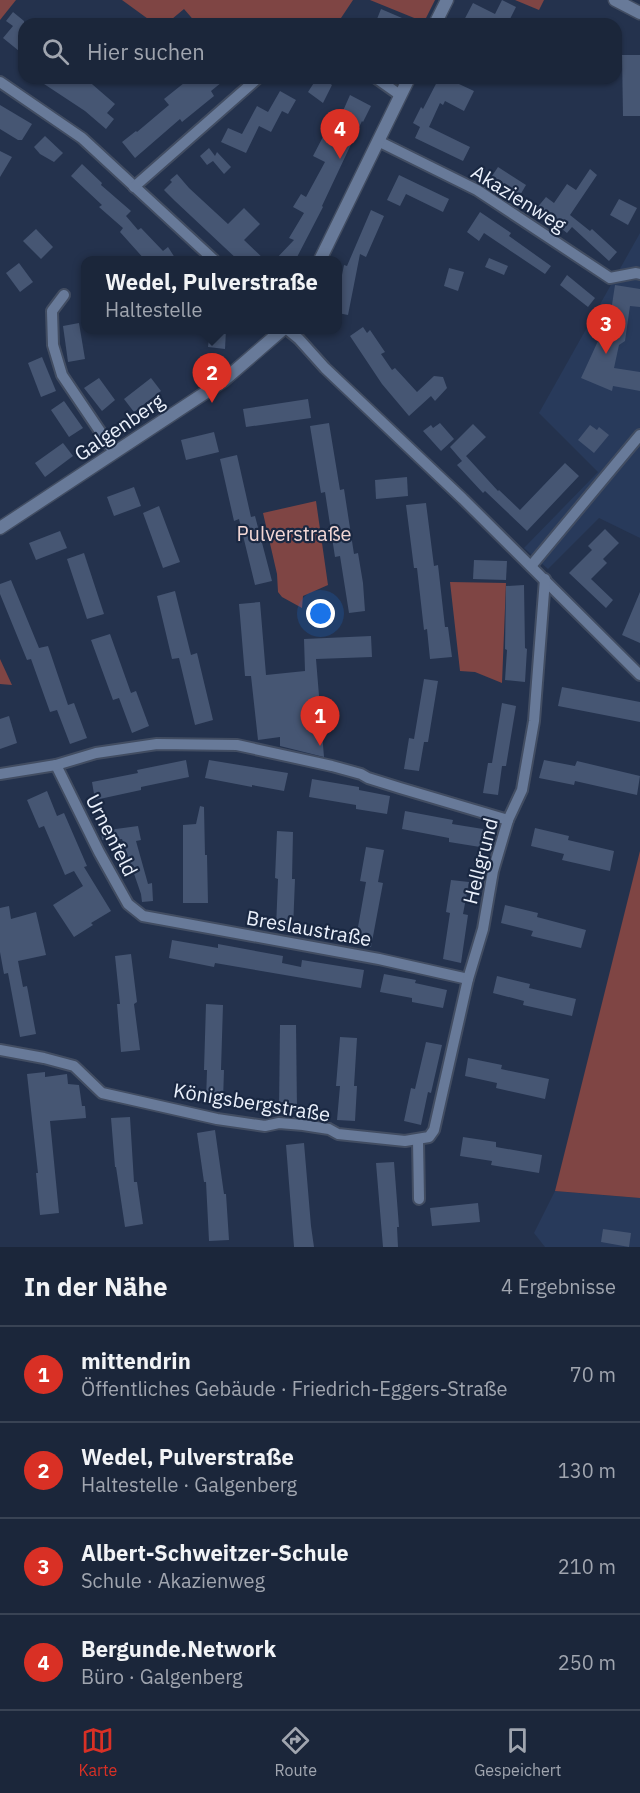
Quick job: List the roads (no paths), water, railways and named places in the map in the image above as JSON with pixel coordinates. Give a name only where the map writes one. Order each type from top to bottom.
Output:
[{"type":"street","points":[[438,18],[447,0]]},
{"type":"street","points":[[615,0],[640,12]]},
{"type":"street","points":[[0,82],[82,138],[209,256]]},
{"type":"street","points":[[134,187],[251,84]]},
{"type":"street","points":[[384,84],[400,95]]},
{"type":"street","points":[[322,256],[405,84]]},
{"type":"street","name":"Akazienweg","points":[[378,141],[477,190],[610,278],[640,274]]},
{"type":"street","points":[[64,295],[52,311],[53,345],[62,375],[114,452]]},
{"type":"street","name":"Galgenberg","points":[[0,528],[224,381],[277,334]]},
{"type":"street","points":[[293,334],[324,368],[545,579],[640,675]]},
{"type":"street","points":[[531,566],[640,435]]},
{"type":"street","name":"Hellgrund","points":[[418,1140],[429,1137],[434,1130],[468,979],[483,929],[493,871],[508,820],[522,790],[534,720],[545,579]]},
{"type":"street","points":[[0,774],[61,763],[96,753],[157,744],[237,745],[361,774],[508,820]]},
{"type":"street","name":"Urnenfeld","points":[[61,763],[99,852],[128,904],[143,916]]},
{"type":"street","name":"Breslaustraße","points":[[143,916],[379,959],[468,979]]},
{"type":"street","name":"Königsbergstraße","points":[[0,1050],[74,1066],[102,1094],[230,1121],[265,1126],[279,1123],[303,1125],[329,1129],[338,1134],[405,1141],[418,1140]]},
{"type":"street","points":[[418,1140],[419,1199]]},
{"type":"place","name":"Bergunde.Network","points":[[340,159]]},
{"type":"place","name":"Albert-Schweitzer-Schule","points":[[606,354]]},
{"type":"place","name":"Wedel, Pulverstraße","points":[[212,403]]},
{"type":"place","name":"mittendrin","points":[[320,746]]},
{"type":"park label","name":"Pulverstraße","points":[[294,533]]}]
